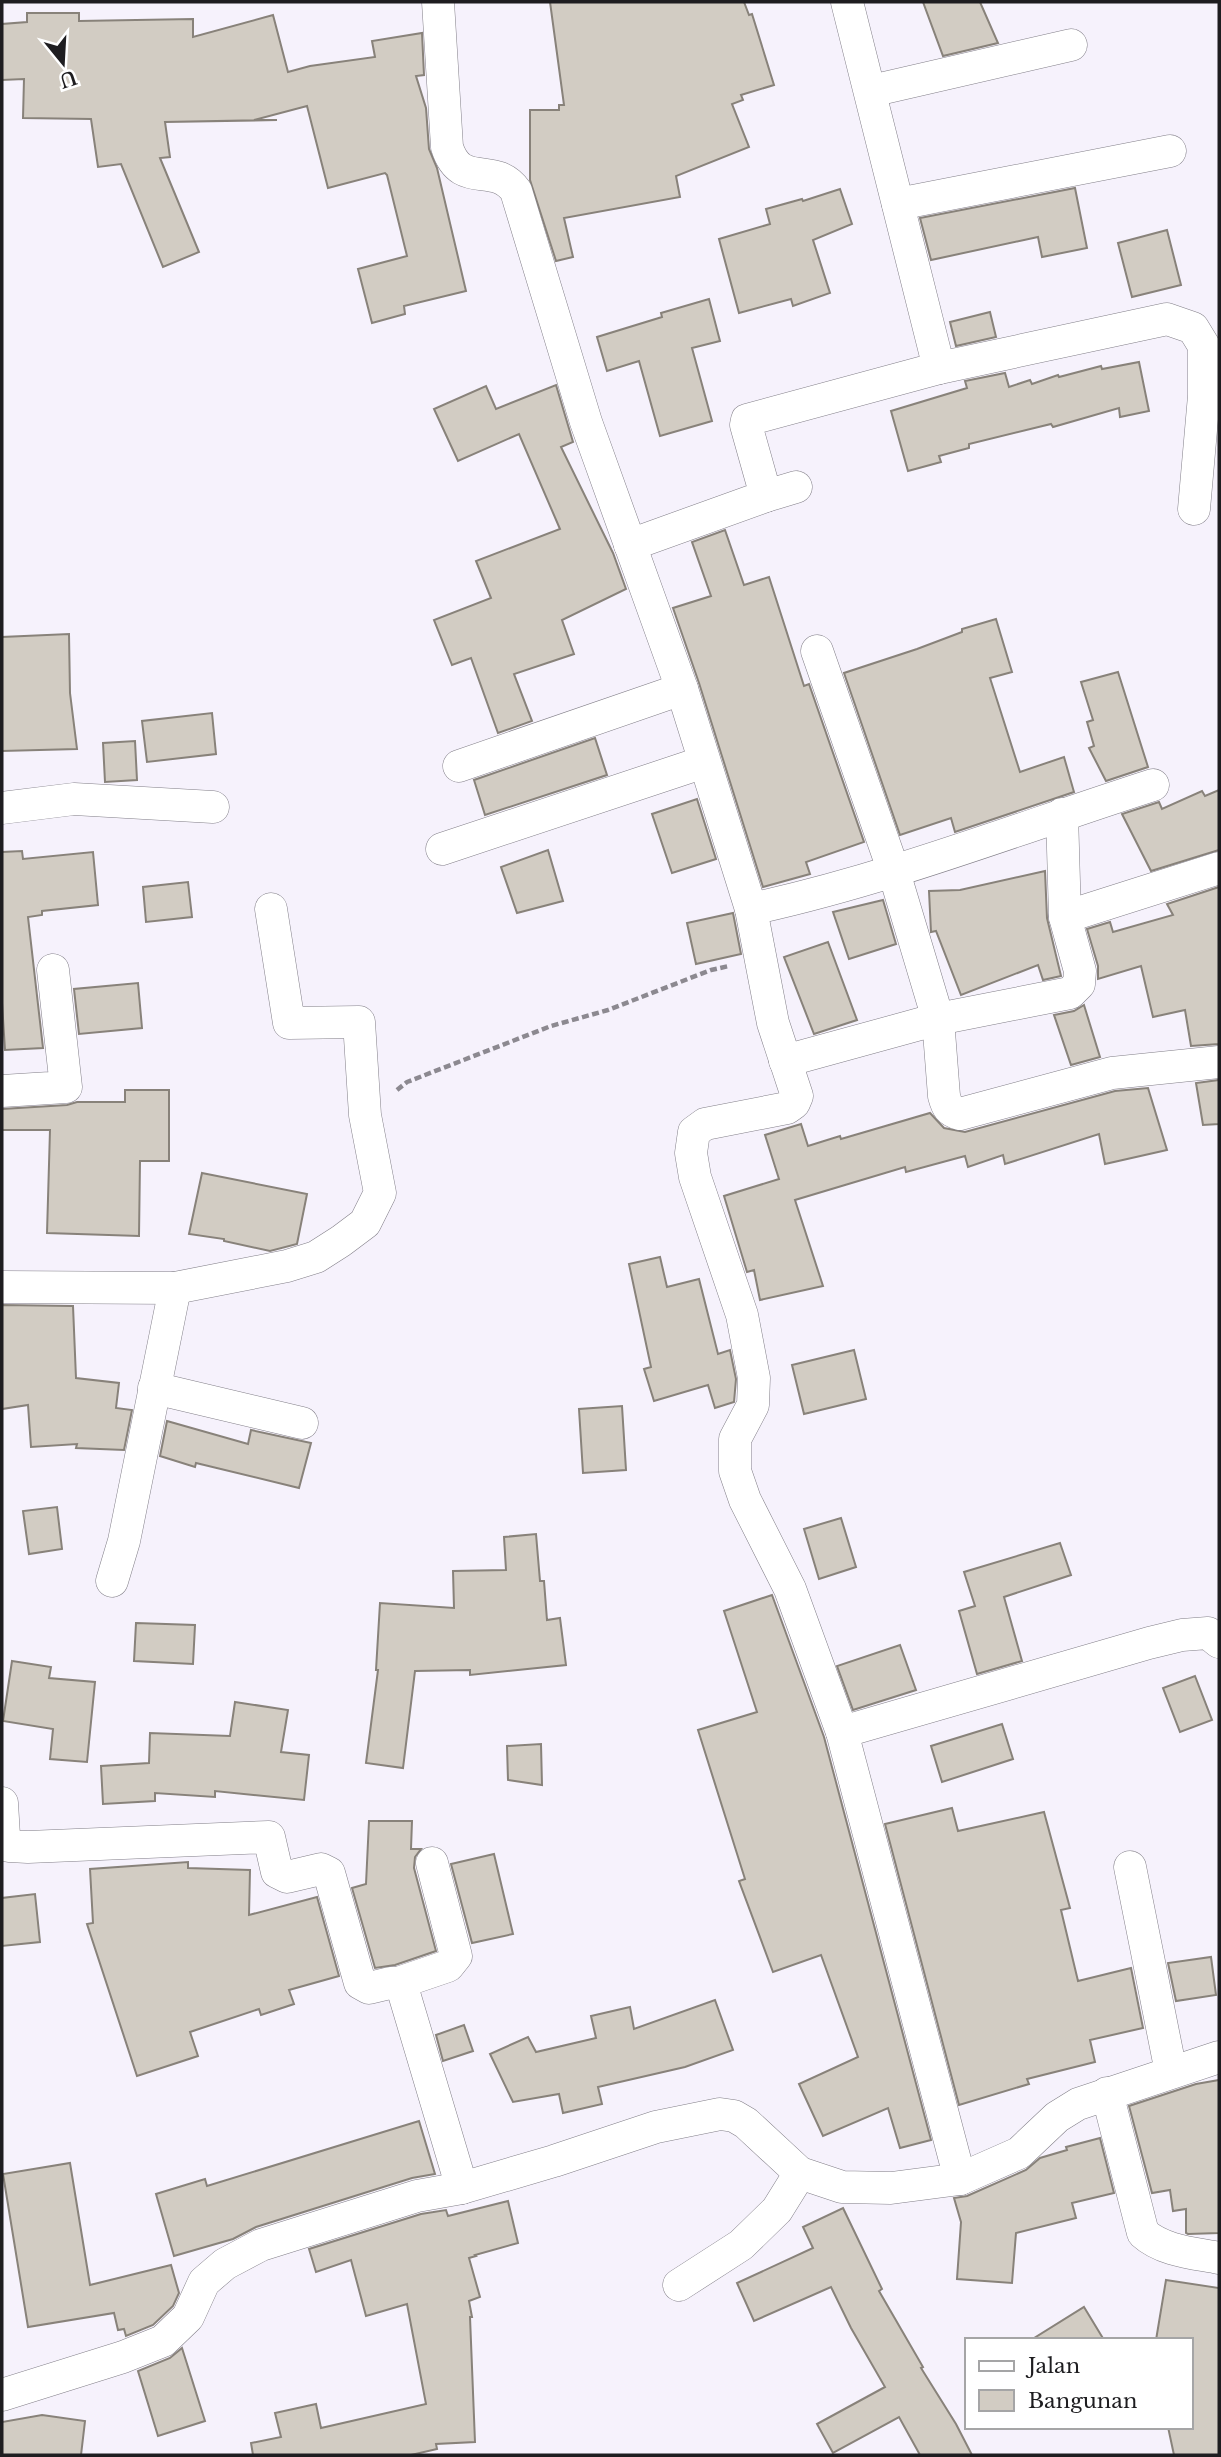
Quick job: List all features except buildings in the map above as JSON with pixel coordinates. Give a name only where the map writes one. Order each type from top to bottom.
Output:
[{"type":"street","points":[[438,2],[447,147],[450,158],[472,174],[499,176],[508,180],[516,191],[586,422],[682,689],[751,909],[773,1023],[797,1096],[794,1103],[786,1108],[705,1124],[694,1132],[691,1153],[695,1177],[742,1315],[754,1378],[753,1405],[735,1439],[735,1471],[745,1500],[790,1589],[842,1732],[960,2179]]},
{"type":"street","points":[[847,2],[939,368]]},
{"type":"street","points":[[871,91],[1071,45]]},
{"type":"street","points":[[898,204],[1170,151]]},
{"type":"street","points":[[766,496],[746,425],[747,420],[939,368],[1167,319],[1193,328],[1204,346],[1212,394],[1194,509]]},
{"type":"street","points":[[630,545],[796,487]]},
{"type":"street","points":[[817,651],[894,872],[938,1018],[947,1107],[960,1114],[1112,1073],[1219,1062]]},
{"type":"street","points":[[459,766],[682,689]]},
{"type":"street","points":[[443,849],[704,762]]},
{"type":"street","points":[[751,909],[803,898],[894,872],[1153,785]]},
{"type":"street","points":[[2,808],[74,799],[213,807]]},
{"type":"street","points":[[785,1061],[938,1018],[1070,993],[1079,984],[1080,971],[1065,917],[1062,814]]},
{"type":"street","points":[[1065,917],[1219,868]]},
{"type":"street","points":[[2,1287],[175,1288],[286,1266],[316,1257],[365,1223],[380,1193],[365,1115],[359,1022],[289,1023],[271,909]]},
{"type":"street","points":[[2,1091],[75,1086],[53,970]]},
{"type":"street","points":[[111,1581],[124,1541],[175,1288]]},
{"type":"street","points":[[154,1388],[302,1423]]},
{"type":"street","points":[[842,1732],[1160,1640],[1208,1633],[1219,1642]]},
{"type":"street","points":[[2,1803],[4,1836],[9,1846],[269,1836],[277,1871],[287,1877],[321,1869],[329,1873],[360,1983],[369,1988],[398,1983],[448,1966],[456,1956],[432,1863]]},
{"type":"street","points":[[1130,1867],[1171,2072]]},
{"type":"street","points":[[398,1983],[403,1990],[462,2188]]},
{"type":"street","points":[[2,2395],[123,2357],[163,2341],[188,2317],[204,2282],[225,2264],[261,2245],[417,2196],[462,2188],[554,2161],[656,2127],[720,2114],[734,2116],[746,2123],[800,2173],[842,2187],[891,2188],[960,2179],[1019,2153],[1057,2117],[1078,2104],[1219,2057]]},
{"type":"street","points":[[1107,2093],[1143,2233],[1171,2248],[1219,2258]]},
{"type":"street","points":[[679,2285],[741,2245],[777,2210],[800,2173]]},
{"type":"path","points":[[365,1115],[407,1082],[551,1026],[608,1010],[710,970],[761,959]]}]
